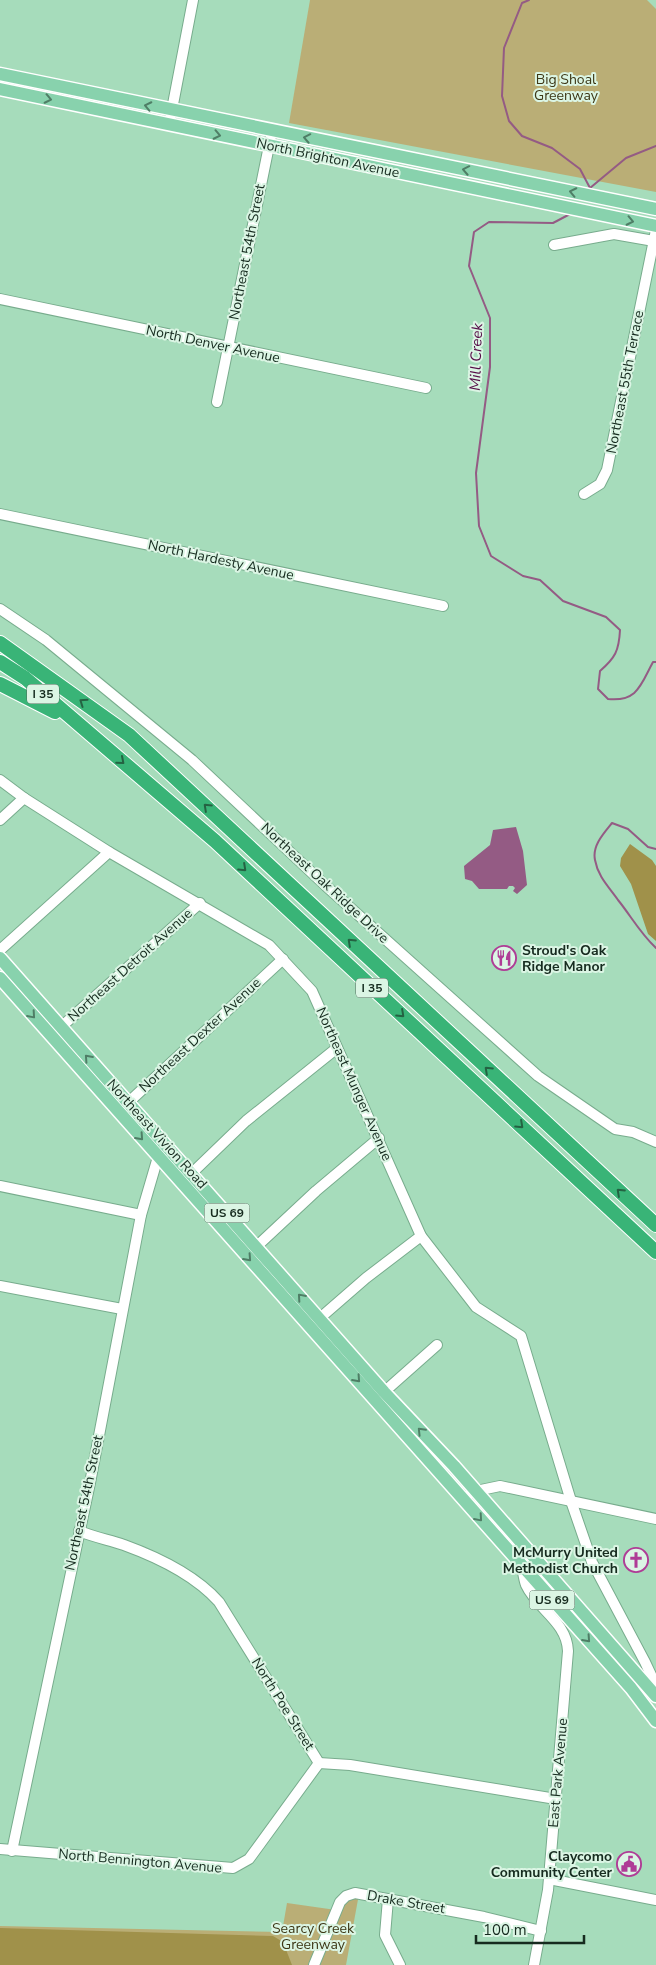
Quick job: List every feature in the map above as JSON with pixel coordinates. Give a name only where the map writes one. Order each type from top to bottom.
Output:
[{"type":"highway","name":"I 35","points":[[0,643],[129,735],[656,1225]]},
{"type":"highway","name":"I 35","points":[[0,662],[25,678],[215,841],[656,1252]]},
{"type":"highway","points":[[0,684],[23,694],[84,729]]},
{"type":"main road","name":"North Brighton Avenue","points":[[0,74],[172,111],[656,209]]},
{"type":"main road","name":"North Brighton Avenue","points":[[0,89],[514,196],[656,228]]},
{"type":"main road","name":"Northeast Vivion Road","points":[[0,958],[257,1246],[384,1392],[476,1491]]},
{"type":"main road","name":"Northeast Vivion Road","points":[[0,978],[462,1498]]},
{"type":"main road","name":"US 69","points":[[476,1491],[655,1694]]},
{"type":"main road","name":"US 69","points":[[462,1498],[632,1688],[656,1721]]},
{"type":"street","points":[[169,125],[193,0]]},
{"type":"street","name":"Northeast 54th Street","points":[[217,402],[272,131]]},
{"type":"street","name":"Northeast 55th Terrace","points":[[584,494],[600,484],[607,470],[656,228]]},
{"type":"street","points":[[554,245],[614,234],[654,241]]},
{"type":"street","name":"North Denver Avenue","points":[[0,300],[426,388]]},
{"type":"street","name":"North Hardesty Avenue","points":[[0,514],[443,606]]},
{"type":"street","name":"Northeast Oak Ridge Drive","points":[[0,609],[46,640],[192,760],[326,886],[538,1076],[615,1129],[633,1132],[656,1142]]},
{"type":"street","name":"Northeast Munger Avenue","points":[[0,780],[24,798],[109,852],[200,903],[269,945],[312,991],[421,1236],[476,1307],[520,1336],[592,1562],[652,1677],[655,1694]]},
{"type":"street","points":[[0,820],[24,798]]},
{"type":"street","points":[[0,950],[109,852]]},
{"type":"street","name":"Northeast Detroit Avenue","points":[[61,1027],[200,903]]},
{"type":"street","name":"Northeast Dexter Avenue","points":[[118,1112],[283,959]]},
{"type":"street","points":[[191,1174],[246,1121],[337,1048]]},
{"type":"street","points":[[257,1246],[316,1191],[379,1138]]},
{"type":"street","name":"Northeast 54th Street","points":[[12,1851],[79,1531],[141,1214],[158,1157]]},
{"type":"street","points":[[0,1186],[141,1214]]},
{"type":"street","points":[[320,1318],[366,1278],[421,1236]]},
{"type":"street","points":[[0,1286],[122,1309]]},
{"type":"street","points":[[384,1392],[437,1345]]},
{"type":"street","points":[[462,1498],[476,1491],[500,1486],[656,1518]]},
{"type":"street","name":"North Poe Street","points":[[79,1531],[123,1544],[174,1570],[191,1576],[209,1591],[219,1602],[320,1763],[350,1765],[556,1799]]},
{"type":"street","name":"East Park Avenue","points":[[522,1566],[526,1585],[563,1632],[568,1651],[549,1879],[534,1965]]},
{"type":"street","name":"North Bennington Avenue","points":[[0,1849],[233,1868],[249,1860],[320,1763]]},
{"type":"street","points":[[549,1879],[656,1900]]},
{"type":"street","name":"Drake Street","points":[[314,1965],[340,1902],[346,1896],[355,1893],[484,1917],[541,1930]]},
{"type":"street","points":[[388,1898],[386,1935],[400,1965]]},
{"type":"green space","name":"Big Shoal Greenway","points":[[310,0],[647,0],[656,9],[656,192],[289,123]]},
{"type":"green space","name":"Searcy Creek Greenway","points":[[359,1894],[346,1965],[0,1965],[0,1926],[282,1932],[287,1903],[336,1910],[340,1902]]},
{"type":"shaded area","points":[[516,827],[523,851],[527,885],[517,894],[513,891],[515,888],[513,886],[509,886],[507,889],[479,889],[472,881],[465,879],[464,866],[490,845],[493,830]]},
{"type":"shaded area","points":[[630,844],[652,860],[656,866],[656,941],[648,934],[631,884],[620,866],[621,858]]},
{"type":"shaded area","name":"Searcy Creek Greenway","points":[[0,1928],[273,1936],[283,1942],[292,1965],[0,1965]]},
{"type":"waterway","name":"Mill Creek","points":[[529,0],[522,3],[504,48],[502,96],[509,121],[522,136],[552,148],[580,169],[590,188],[587,191]]},
{"type":"waterway","points":[[590,188],[626,158],[656,146]]},
{"type":"waterway","name":"Mill Creek","points":[[572,213],[553,223],[489,222],[474,232],[469,266],[490,318],[490,367],[476,473],[479,526],[491,556],[523,576],[540,580],[563,601],[606,617],[620,630],[619,643],[615,654],[600,671],[598,689],[608,699],[626,698],[632,694],[641,684],[653,662],[656,662]]},
{"type":"waterway","name":"Mill Creek","points":[[656,849],[648,847],[628,829],[612,823],[599,840],[594,855],[596,866],[604,882],[656,948]]},
{"type":"place","name":"Stroud's Oak Ridge Manor","points":[[504,958]]},
{"type":"place","name":"McMurry United Methodist Church","points":[[636,1560]]},
{"type":"place","name":"Claycomo Community Center","points":[[629,1864]]}]
